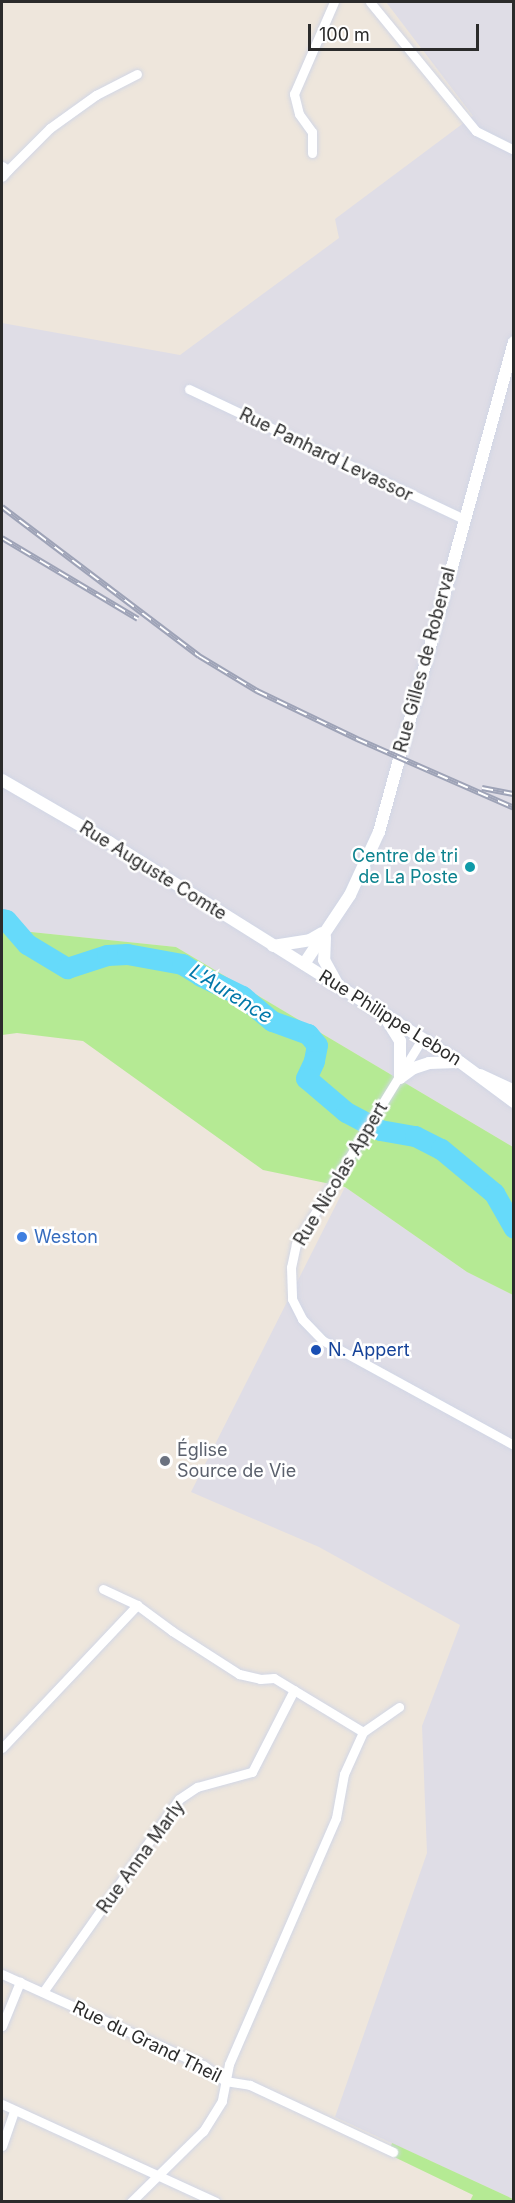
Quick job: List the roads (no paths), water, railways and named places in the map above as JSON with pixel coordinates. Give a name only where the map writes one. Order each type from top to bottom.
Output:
[{"type":"street","points":[[312,153],[312,132],[299,114],[294,94],[333,2]]},
{"type":"street","points":[[370,2],[476,131],[513,150]]},
{"type":"street","points":[[4,171],[50,128],[96,95],[137,74]]},
{"type":"street","name":"Rue Gilles de Roberval","points":[[304,964],[350,895],[379,832],[513,342]]},
{"type":"street","name":"Rue Panhard Levassor","points":[[189,389],[465,519]]},
{"type":"street","name":"Rue Auguste Comte","points":[[2,780],[304,964]]},
{"type":"street","points":[[273,946],[310,940],[326,931]]},
{"type":"street","points":[[326,931],[324,960],[338,985]]},
{"type":"street","name":"Rue Philippe Lebon","points":[[304,964],[460,1062],[513,1102]]},
{"type":"street","points":[[383,1015],[400,1041],[400,1078]]},
{"type":"street","name":"Rue Nicolas Appert","points":[[422,1040],[296,1244],[291,1267],[292,1299],[302,1319],[322,1340],[513,1445]]},
{"type":"street","points":[[400,1078],[414,1068],[429,1063],[460,1062]]},
{"type":"street","name":"Rue Philippe Lebon","points":[[476,1074],[492,1079],[513,1091]]},
{"type":"street","points":[[103,1589],[137,1605],[172,1631],[239,1674],[260,1679],[274,1678],[363,1732]]},
{"type":"street","points":[[2,1748],[137,1605]]},
{"type":"street","name":"Rue Anna Marly","points":[[43,1992],[179,1799],[197,1787],[252,1772],[294,1690]]},
{"type":"street","points":[[131,2202],[202,2131],[222,2101],[229,2064],[336,1818],[344,1774],[363,1732],[399,1707]]},
{"type":"street","name":"Rue du Grand Theil","points":[[2,1974],[203,2066],[225,2081],[250,2085],[393,2152]]},
{"type":"street","points":[[2,2026],[20,1982]]},
{"type":"street","points":[[2,2104],[216,2202]]},
{"type":"street","points":[[2,2146],[14,2110]]},
{"type":"waterway","name":"L'Aurence","points":[[2,919],[6,920],[27,944],[67,968],[107,955],[127,954],[182,964],[242,996],[272,1021],[308,1034],[317,1045],[314,1061],[306,1078],[346,1112],[380,1130],[415,1136],[441,1149],[494,1193],[514,1228]]},
{"type":"railway","points":[[2,507],[199,656],[257,691],[357,739],[514,808]]},
{"type":"railway","points":[[2,538],[138,619]]},
{"type":"railway","points":[[482,788],[514,794]]},
{"type":"place","name":"Centre de tri de La Poste","points":[[470,867]]},
{"type":"place","name":"Weston","points":[[22,1237]]},
{"type":"place","name":"N. Appert","points":[[316,1350]]},
{"type":"place","name":"Église Source de Vie","points":[[165,1461]]}]
